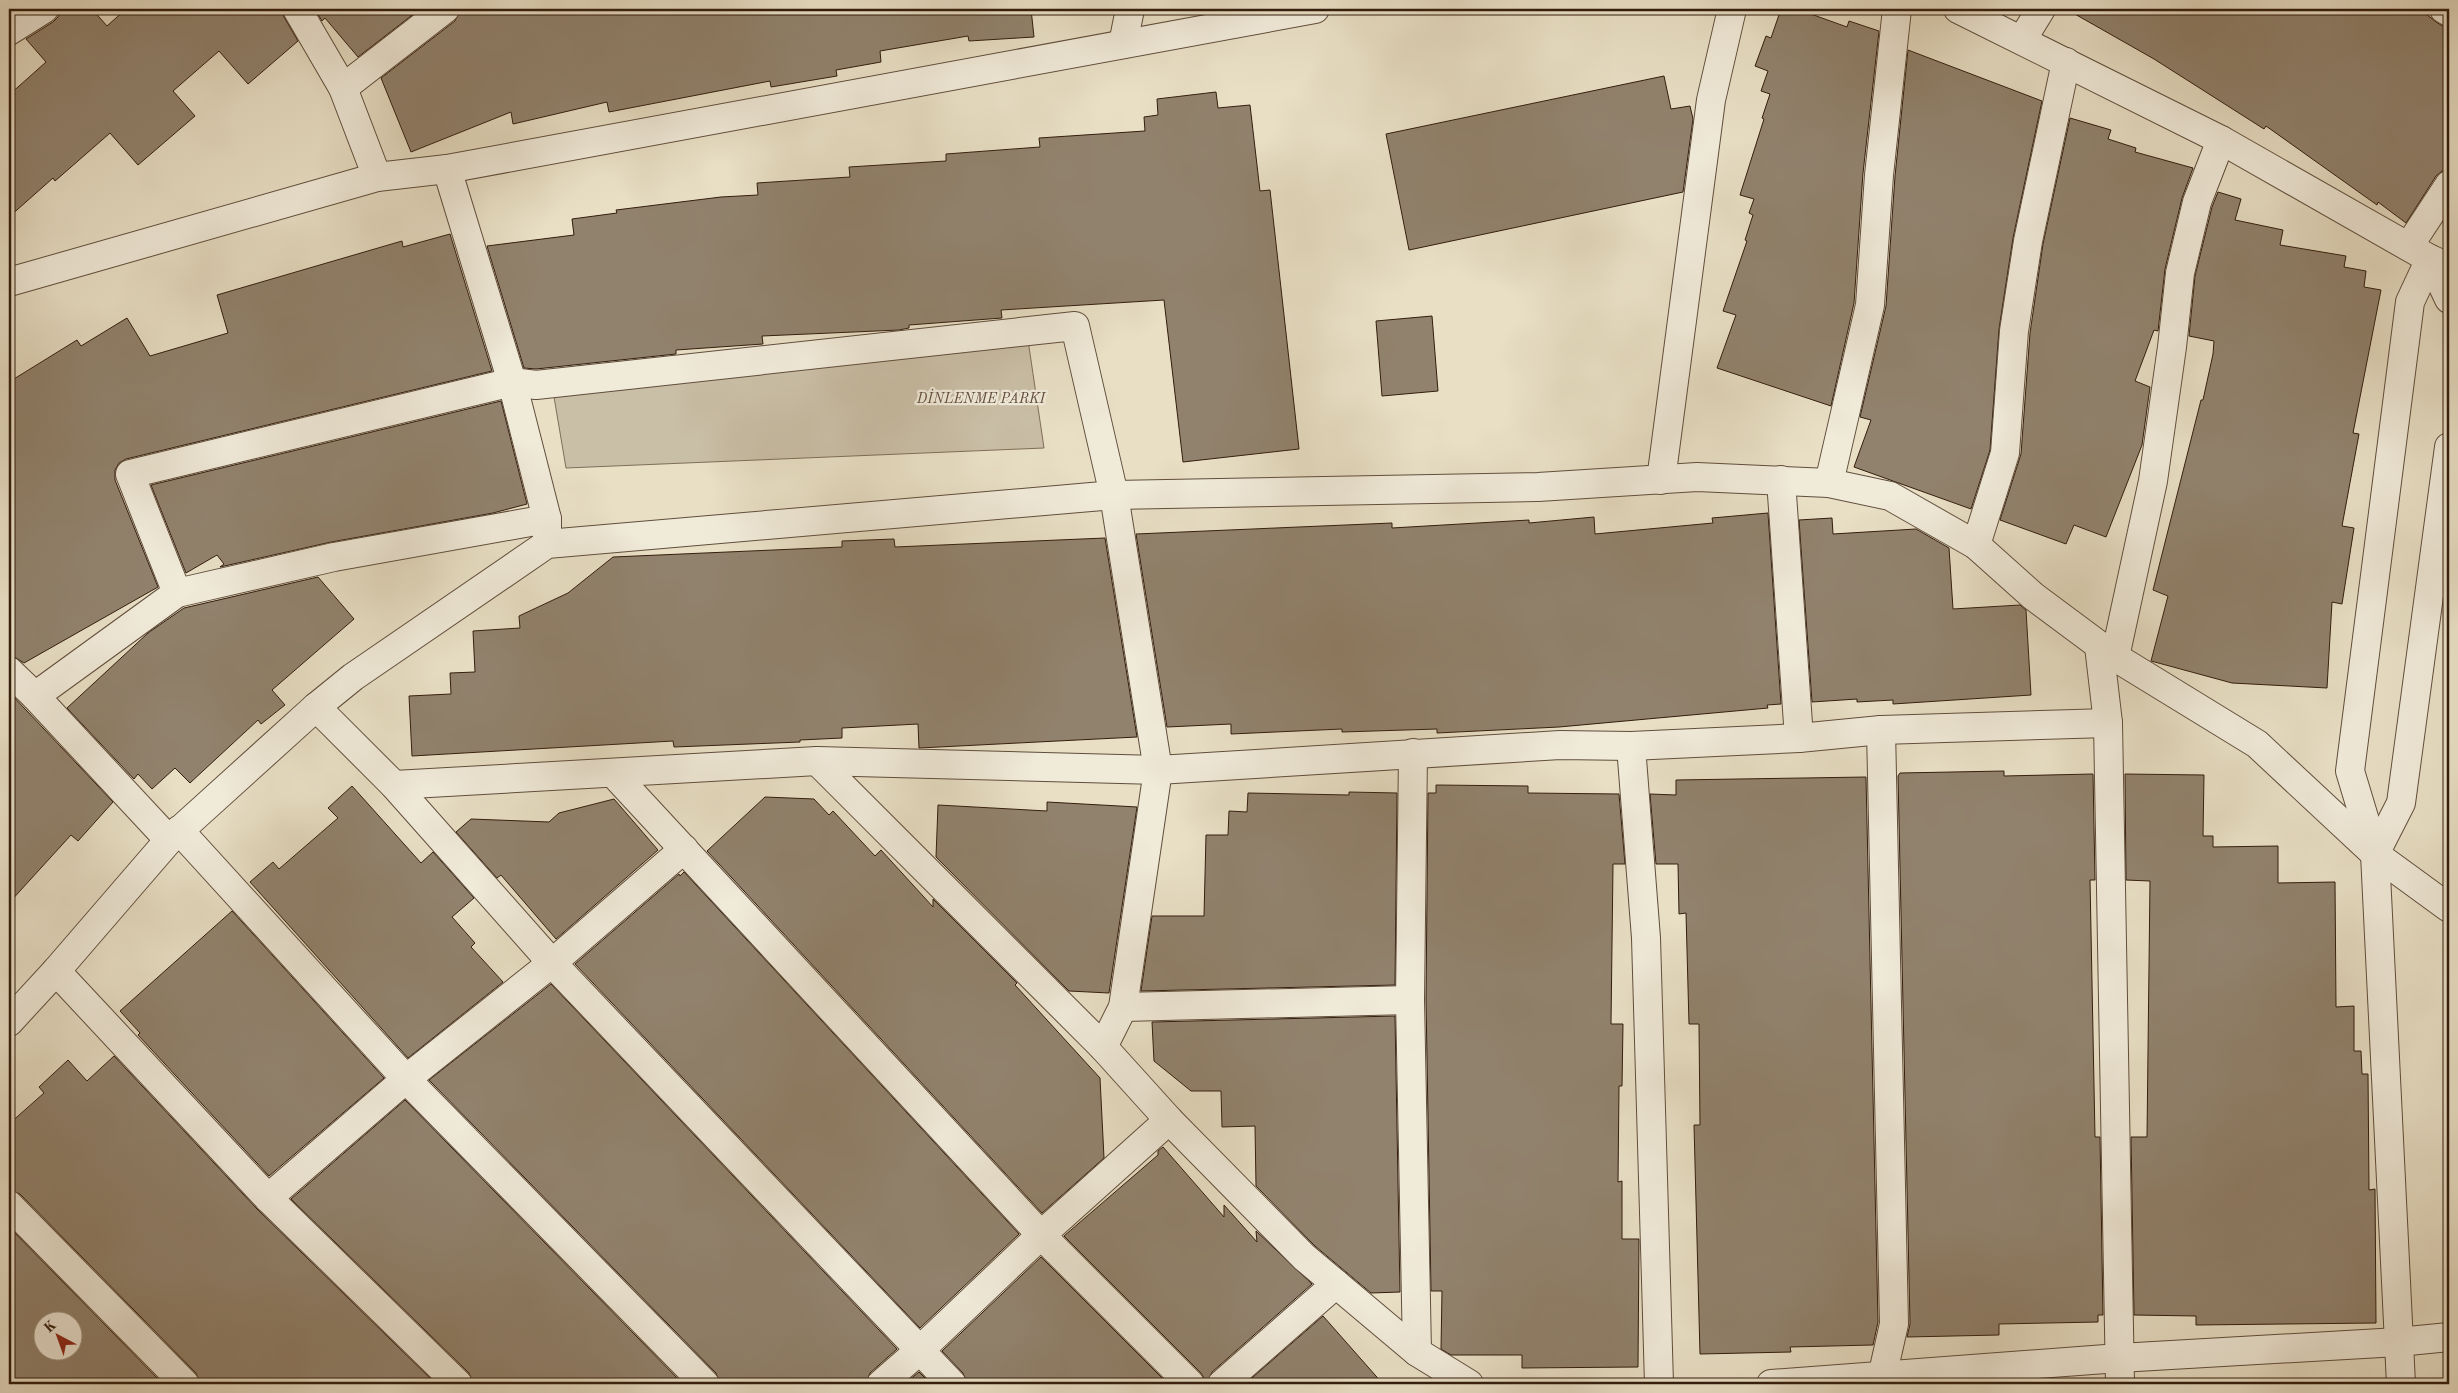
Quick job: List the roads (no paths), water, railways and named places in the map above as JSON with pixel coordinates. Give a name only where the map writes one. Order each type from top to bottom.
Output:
[{"type":"street","points":[[9,31],[44,9]]},
{"type":"street","points":[[297,9],[344,88],[377,177]]},
{"type":"street","points":[[344,88],[445,9]]},
{"type":"street","points":[[1123,44],[1130,9]]},
{"type":"street","points":[[9,282],[377,177],[447,169],[1315,9]]},
{"type":"street","points":[[1661,480],[1711,100],[1732,9]]},
{"type":"street","points":[[1829,483],[1870,305],[1879,175],[1897,9]]},
{"type":"street","points":[[1958,9],[2220,140],[2429,257],[2449,299]]},
{"type":"street","points":[[2022,40],[2041,9]]},
{"type":"street","points":[[2444,9],[2449,12]]},
{"type":"street","points":[[1976,545],[2005,453],[2014,331],[2028,241],[2066,62]]},
{"type":"street","points":[[2120,1384],[2107,651],[2153,481],[2172,347],[2180,273],[2197,202],[2220,140]]},
{"type":"street","points":[[447,169],[512,382],[547,531]]},
{"type":"street","points":[[2401,1384],[2375,854],[2350,772],[2410,302],[2429,257],[2449,185]]},
{"type":"street","points":[[177,593],[130,474],[512,382],[536,386],[1075,326],[1114,495],[1158,770],[1123,1007],[1103,1047]]},
{"type":"street","points":[[2375,854],[2401,803],[2449,447]]},
{"type":"street","points":[[35,696],[177,593],[334,557],[547,531],[1114,495],[1538,487],[1697,477],[1829,483],[1890,496],[1976,545],[2033,596],[2107,651],[2257,744],[2375,854],[2449,908]]},
{"type":"street","points":[[1781,480],[1799,738]]},
{"type":"street","points":[[9,1022],[56,972],[174,835],[316,707],[547,531]]},
{"type":"street","points":[[9,671],[174,835],[406,1079],[705,1384]]},
{"type":"street","points":[[316,707],[394,785],[552,963],[952,1384]]},
{"type":"street","points":[[394,785],[816,761],[1158,770],[1560,745],[1632,746],[1799,738],[1881,730],[2108,723]]},
{"type":"street","points":[[1881,730],[1894,1324],[1883,1381]]},
{"type":"street","points":[[1632,746],[1646,938],[1659,1384]]},
{"type":"street","points":[[1413,753],[1410,1000],[1417,1352]]},
{"type":"street","points":[[816,761],[1103,1047],[1169,1120],[1304,1257],[1417,1352],[1469,1384]]},
{"type":"street","points":[[613,773],[1041,1235],[1190,1384]]},
{"type":"street","points":[[268,1198],[406,1079],[552,963],[684,849]]},
{"type":"street","points":[[56,972],[268,1198],[458,1384]]},
{"type":"street","points":[[1123,1007],[1410,1000]]},
{"type":"street","points":[[881,1384],[920,1350],[1041,1235],[1169,1120]]},
{"type":"street","points":[[9,1206],[185,1384]]},
{"type":"street","points":[[1222,1384],[1336,1284]]},
{"type":"street","points":[[1771,1384],[1883,1381],[2119,1358],[2398,1342],[2449,1336]]},
{"type":"park label","name":"DİNLENME PARKI","points":[[981,398]]}]
